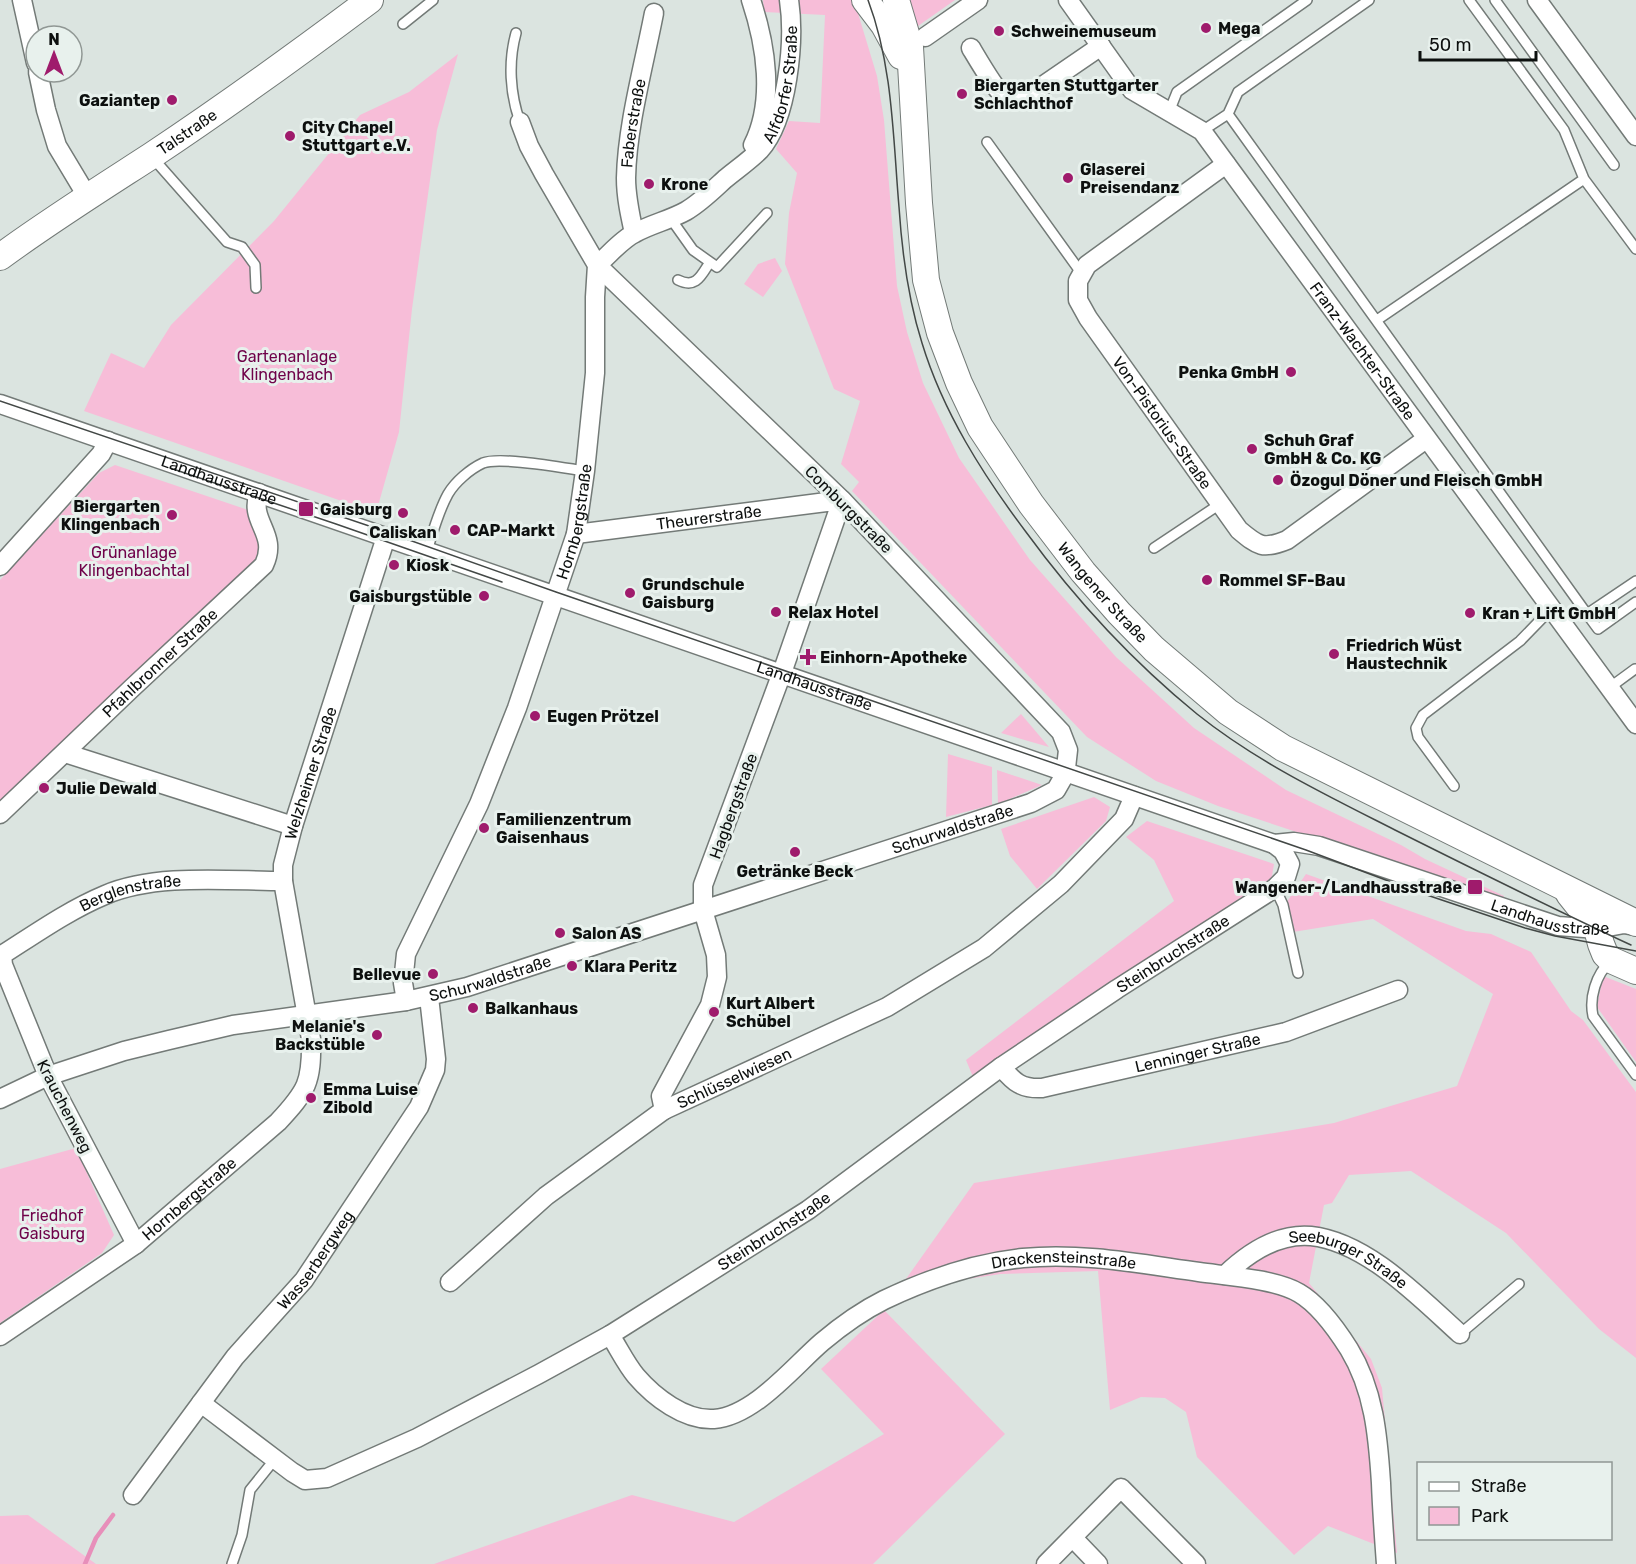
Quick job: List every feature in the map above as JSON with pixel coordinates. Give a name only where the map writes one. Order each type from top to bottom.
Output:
[{"type":"street","points":[[22,0],[27,24]]},
{"type":"street","name":"Talstraße","points":[[0,257],[87,196],[151,156],[261,81],[370,0]]},
{"type":"street","name":"Alfdorfer Straße","points":[[746,160],[760,129],[766,99],[761,33],[751,0]]},
{"type":"street","name":"Alfdorfer Straße","points":[[597,265],[634,233],[671,219],[698,203],[760,150],[777,119],[784,99],[790,50],[789,0]]},
{"type":"street","name":"Wangener Straße","points":[[865,0],[884,25],[900,52],[913,93]]},
{"type":"street","name":"Wangener Straße","points":[[896,0],[910,47],[919,203],[927,280],[940,333],[959,383],[980,427],[1031,504],[1083,572],[1154,649],[1228,712],[1284,748],[1636,924]]},
{"type":"street","points":[[925,37],[978,0]]},
{"type":"street","name":"Franz-Wachter-Straße","points":[[1068,0],[1132,90],[1202,131],[1636,724]]},
{"type":"street","points":[[1542,2],[1636,136]]},
{"type":"street","name":"Faberstraße","points":[[634,233],[627,195],[627,167],[631,126],[654,13]]},
{"type":"street","points":[[971,48],[1001,94],[1011,99],[1020,99],[1028,96],[1101,46]]},
{"type":"street","points":[[41,84],[57,146],[87,196]]},
{"type":"street","points":[[520,122],[529,146],[544,174],[597,265]]},
{"type":"street","points":[[1082,273],[1087,265],[1226,164]]},
{"type":"street","name":"Hornbergstraße","points":[[406,1000],[403,983],[406,954],[479,804],[498,759],[576,534],[595,373],[597,265]]},
{"type":"street","name":"Comburgstraße","points":[[597,265],[842,500],[1061,732],[1068,750],[1065,773]]},
{"type":"street","name":"Von-Pistorius-Straße","points":[[1082,273],[1078,281],[1078,300],[1088,318],[1239,530],[1254,543],[1272,546],[1287,540],[1426,439]]},
{"type":"street","name":"Landhausstraße","points":[[0,404],[1274,844],[1294,842],[1319,846],[1558,926],[1597,929],[1636,924]]},
{"type":"street","points":[[0,566],[101,454],[108,441]]},
{"type":"street","name":"Pfahlbronner Straße","points":[[0,814],[264,565],[268,557],[269,546],[256,510],[259,493]]},
{"type":"street","name":"Theurerstraße","points":[[576,534],[842,500]]},
{"type":"street","name":"Hagbergstraße","points":[[664,1110],[661,1096],[710,1005],[717,977],[716,955],[703,910],[703,885],[782,673],[842,500]]},
{"type":"street","name":"Welzheimer Straße","points":[[306,1016],[283,881],[283,865],[292,826],[386,537]]},
{"type":"street","points":[[65,753],[292,826]]},
{"type":"street","name":"Schurwaldstraße","points":[[0,1099],[48,1076],[124,1051],[233,1025],[429,997],[520,971],[1031,803],[1056,790],[1065,773]]},
{"type":"street","name":"Schlüsselwiesen","points":[[450,1282],[546,1196],[664,1110],[887,1007],[984,948],[1076,869],[1124,819],[1134,796]]},
{"type":"street","name":"Steinbruchstraße","points":[[201,1403],[305,1480],[327,1478],[417,1438],[610,1335],[808,1210],[1001,1066],[1275,888],[1286,877],[1290,864],[1283,851],[1274,844]]},
{"type":"street","name":"Berglenstraße","points":[[3,965],[2,955],[56,921],[106,894],[162,881],[283,881]]},
{"type":"street","name":"Wangener Straße","points":[[1563,887],[1597,929],[1605,954],[1611,960]]},
{"type":"street","points":[[1611,960],[1636,971]]},
{"type":"street","name":"Krauchenweg","points":[[3,965],[48,1076],[136,1244]]},
{"type":"street","name":"Lenninger Straße","points":[[1001,1066],[1012,1080],[1028,1089],[1042,1088],[1286,1032],[1398,990]]},
{"type":"street","name":"Wasserbergweg","points":[[133,1495],[235,1357],[304,1280],[419,1107],[435,1070],[436,1059],[429,997]]},
{"type":"street","name":"Hornbergstraße","points":[[0,1336],[136,1244],[278,1122],[297,1102],[307,1084],[312,1065],[311,1039],[306,1016]]},
{"type":"street","name":"Seeburger Straße","points":[[1225,1275],[1240,1261],[1270,1243],[1310,1236],[1331,1241],[1351,1248],[1394,1275],[1460,1334]]},
{"type":"street","name":"Drackensteinstraße","points":[[610,1335],[636,1376],[661,1400],[680,1412],[710,1419],[725,1418],[742,1411],[756,1401],[823,1341],[868,1309],[914,1287],[958,1270],[991,1262],[1024,1258],[1094,1259],[1225,1275],[1283,1286],[1299,1293],[1333,1326],[1359,1368],[1368,1390],[1375,1421],[1386,1564]]},
{"type":"street","points":[[1046,1564],[1121,1488],[1197,1564]]},
{"type":"street","points":[[1073,1538],[1098,1564]]},
{"type":"lane","points":[[403,24],[433,0]]},
{"type":"lane","points":[[1169,112],[1177,92],[1307,0]]},
{"type":"lane","points":[[1202,131],[1228,114],[1238,92],[1369,0]]},
{"type":"lane","points":[[1469,0],[1564,130],[1584,179],[1636,249]]},
{"type":"lane","points":[[1495,0],[1614,165]]},
{"type":"lane","points":[[516,33],[511,56],[512,94],[520,122]]},
{"type":"lane","points":[[1228,114],[1598,629],[1636,602]]},
{"type":"lane","points":[[987,142],[1082,273]]},
{"type":"lane","points":[[151,156],[227,242],[242,247],[255,265],[256,288]]},
{"type":"lane","points":[[1377,320],[1584,179]]},
{"type":"lane","points":[[671,219],[693,250],[717,267],[767,213]]},
{"type":"lane","points":[[678,280],[686,284],[694,282],[701,277],[710,262]]},
{"type":"lane","points":[[426,551],[449,492],[466,474],[484,463],[500,460],[585,471]]},
{"type":"lane","points":[[1154,548],[1220,504]]},
{"type":"lane","points":[[1587,614],[1636,581]]},
{"type":"lane","points":[[1454,786],[1418,737],[1416,728],[1423,715],[1521,641],[1551,609]]},
{"type":"lane","points":[[1609,688],[1635,669]]},
{"type":"lane","points":[[1275,888],[1283,905],[1298,973]]},
{"type":"lane","points":[[1611,960],[1600,974],[1591,1005],[1593,1016],[1636,1075]]},
{"type":"lane","points":[[1460,1334],[1519,1284]]},
{"type":"lane","points":[[232,1564],[242,1535],[250,1490],[275,1459]]},
{"type":"green space","points":[[763,0],[854,0],[877,76],[884,120],[897,286],[907,332],[923,383],[959,458],[1030,560],[1116,657],[1194,728],[1286,790],[1504,896],[1503,900],[1218,806],[1156,781],[1087,737],[852,491],[859,482],[841,464],[860,401],[834,389],[785,264],[789,213],[797,173],[776,149],[789,121],[820,123],[825,15],[764,12]]},
{"type":"green space","points":[[910,0],[955,0],[918,26]]},
{"type":"green space","name":"Gartenanlage Klingenbach","points":[[458,54],[437,130],[412,309],[399,432],[376,513],[84,411],[111,353],[144,368],[171,325],[274,221],[360,115],[409,92]]},
{"type":"green space","points":[[775,258],[782,271],[763,297],[744,284],[758,264]]},
{"type":"green space","name":"Grünanlage Klingenbachtal","points":[[115,465],[260,514],[269,528],[256,563],[0,801],[0,580],[99,473]]},
{"type":"green space","points":[[1021,714],[1049,747],[1001,733]]},
{"type":"green space","points":[[948,754],[992,767],[992,805],[946,817]]},
{"type":"green space","points":[[997,770],[1042,785],[998,804]]},
{"type":"green space","points":[[1094,797],[1110,807],[1106,821],[1037,889],[1010,856],[1001,829]]},
{"type":"green space","points":[[1147,821],[1274,864],[1271,882],[973,1077],[966,1060],[1174,901],[1154,860],[1126,837]]},
{"type":"green space","points":[[1306,874],[1466,931],[1491,934],[1531,952],[1571,1011],[1583,1020],[1636,1092],[1636,1358],[1599,1329],[1506,1233],[1411,1171],[1349,1175],[1332,1203],[1324,1205],[1309,1283],[1371,1359],[1382,1388],[1397,1553],[1328,1526],[1294,1555],[1197,1457],[1186,1412],[1165,1398],[1141,1397],[1110,1410],[1098,1271],[1001,1274],[954,1281],[884,1310],[974,1183],[1334,1123],[1457,1086],[1493,994],[1373,919],[1293,932],[1286,903]]},
{"type":"green space","points":[[1603,976],[1636,989],[1636,1062],[1597,1007]]},
{"type":"green space","name":"Friedhof Gaisburg","points":[[76,1148],[114,1235],[102,1253],[0,1323],[0,1169]]},
{"type":"green space","points":[[884,1310],[1005,1434],[873,1564],[434,1564],[632,1495],[734,1522],[884,1434],[821,1369]]},
{"type":"green space","points":[[28,1515],[96,1564],[0,1564],[0,1516]]},
{"type":"waterway","points":[[85,1564],[96,1538],[113,1515]]},
{"type":"tram line","points":[[868,0],[883,50],[891,102],[904,259],[909,293],[922,343],[941,394],[966,442],[1010,510],[1064,581],[1127,651],[1173,694],[1220,731],[1268,763],[1343,804],[1631,945]]},
{"type":"tram line","points":[[0,401],[378,529],[1525,928],[1636,951]]},
{"type":"tram line","points":[[170,468],[502,582]]},
{"type":"place","name":"Mega","points":[[1206,28]]},
{"type":"place","name":"Schweinemuseum","points":[[999,31]]},
{"type":"place","name":"Biergarten Stuttgarter Schlachthof","points":[[962,94]]},
{"type":"place","name":"Gaziantep","points":[[172,100]]},
{"type":"place","name":"City Chapel Stuttgart e.V.","points":[[290,136]]},
{"type":"place","name":"Glaserei Preisendanz","points":[[1068,178]]},
{"type":"place","name":"Krone","points":[[649,184]]},
{"type":"place","name":"Penka GmbH","points":[[1291,372]]},
{"type":"place","name":"Schuh Graf GmbH & Co. KG","points":[[1252,449]]},
{"type":"place","name":"Özogul Döner und Fleisch GmbH","points":[[1278,480]]},
{"type":"place","name":"Gaisburg","points":[[306,509]]},
{"type":"place","name":"Caliskan","points":[[403,513]]},
{"type":"place","name":"Biergarten Klingenbach","points":[[172,515]]},
{"type":"place","name":"CAP-Markt","points":[[455,530]]},
{"type":"place","name":"Kiosk","points":[[394,565]]},
{"type":"place","name":"Rommel SF-Bau","points":[[1207,580]]},
{"type":"place","name":"Grundschule Gaisburg","points":[[630,593]]},
{"type":"place","name":"Gaisburgstüble","points":[[484,596]]},
{"type":"place","name":"Relax Hotel","points":[[776,612]]},
{"type":"place","name":"Kran + Lift GmbH","points":[[1470,613]]},
{"type":"place","name":"Friedrich Wüst Haustechnik","points":[[1334,654]]},
{"type":"place","name":"Einhorn-Apotheke","points":[[808,657]]},
{"type":"place","name":"Eugen Prötzel","points":[[535,716]]},
{"type":"place","name":"Julie Dewald","points":[[44,788]]},
{"type":"place","name":"Familienzentrum Gaisenhaus","points":[[484,828]]},
{"type":"place","name":"Getränke Beck","points":[[795,852]]},
{"type":"place","name":"Wangener-/Landhausstraße","points":[[1475,887]]},
{"type":"place","name":"Salon AS","points":[[560,933]]},
{"type":"place","name":"Klara Peritz","points":[[572,966]]},
{"type":"place","name":"Bellevue","points":[[433,974]]},
{"type":"place","name":"Balkanhaus","points":[[473,1008]]},
{"type":"place","name":"Kurt Albert Schübel","points":[[714,1012]]},
{"type":"place","name":"Melanie's Backstüble","points":[[377,1035]]},
{"type":"place","name":"Emma Luise Zibold","points":[[311,1098]]}]
